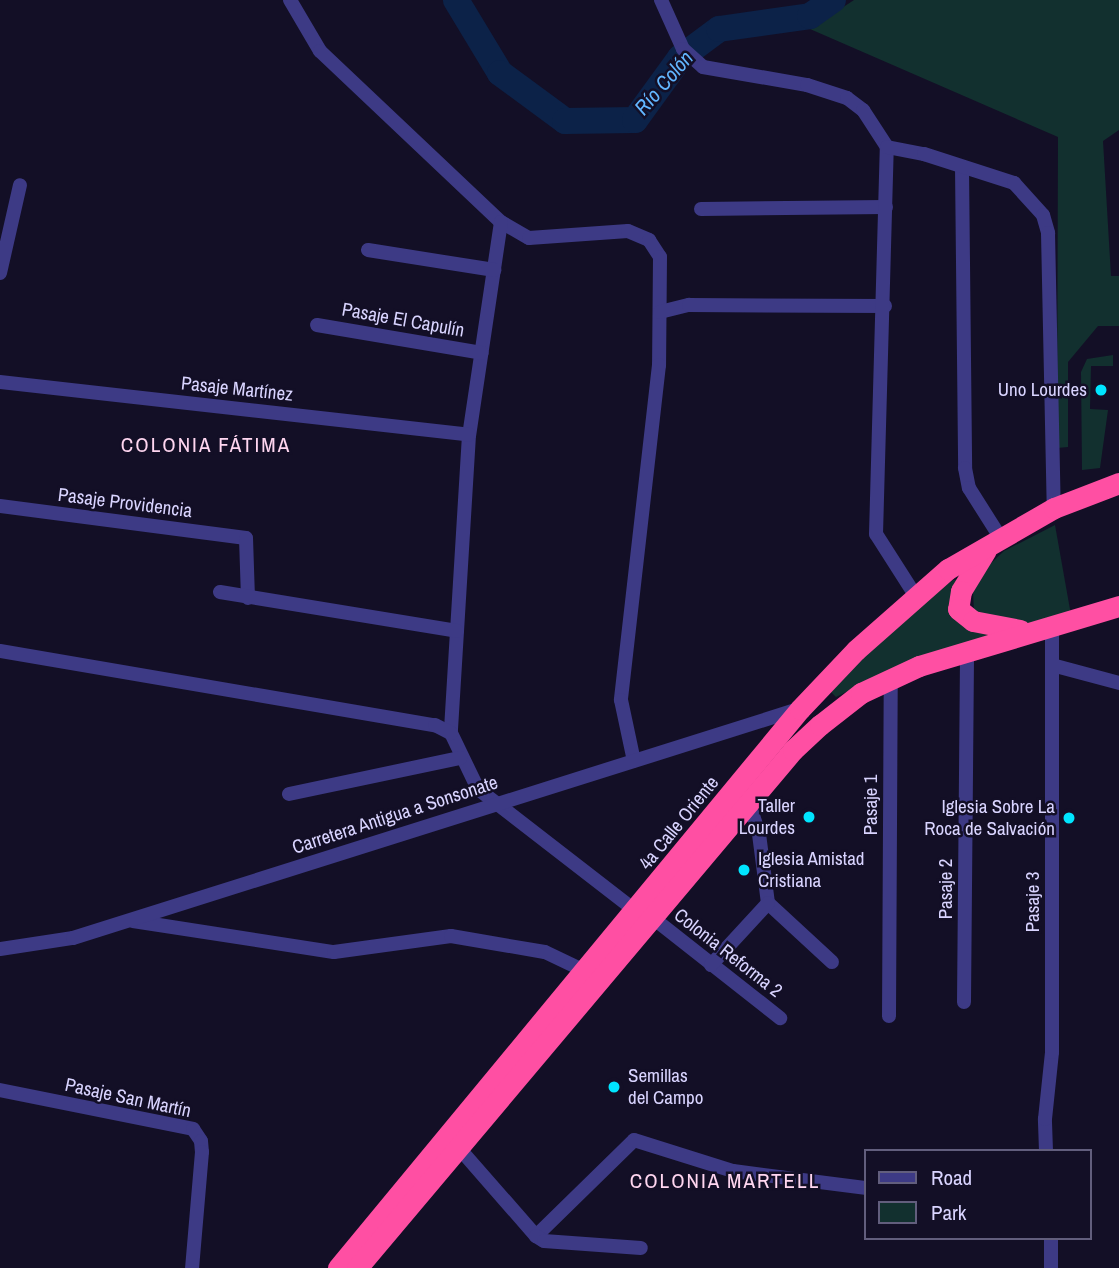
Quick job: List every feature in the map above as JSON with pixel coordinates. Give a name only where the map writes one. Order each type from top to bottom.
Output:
[{"type":"highway","name":"4a Calle Oriente","points":[[338,1268],[355,1259],[459,1148],[645,915],[800,709],[915,595],[995,540],[1054,508],[1119,483]]},
{"type":"highway","points":[[995,540],[961,591],[958,610],[965,618],[995,628],[1031,631]]},
{"type":"highway","name":"4a Calle Oriente","points":[[355,1259],[587,972],[645,915],[820,725],[891,677],[1031,631],[1119,606]]},
{"type":"street","points":[[290,0],[320,51],[501,222],[529,238],[628,231],[649,240],[660,257],[659,365],[621,700],[634,761]]},
{"type":"street","points":[[661,0],[683,49],[703,67],[807,85],[848,98],[863,110],[887,147],[885,306],[876,534],[915,595]]},
{"type":"street","points":[[887,147],[1014,183],[1043,215],[1048,233],[1054,508]]},
{"type":"street","points":[[962,167],[965,468],[970,488],[995,540]]},
{"type":"street","points":[[0,273],[20,185]]},
{"type":"street","points":[[701,209],[886,207]]},
{"type":"street","points":[[0,651],[435,725],[451,733],[469,435],[501,222]]},
{"type":"street","points":[[368,250],[494,270]]},
{"type":"street","points":[[660,312],[689,305],[885,306]]},
{"type":"street","name":"Pasaje El Capulín","points":[[317,325],[482,353]]},
{"type":"street","name":"Pasaje Martínez","points":[[0,382],[469,435]]},
{"type":"street","name":"Pasaje Providencia","points":[[0,506],[246,538],[248,598]]},
{"type":"street","points":[[220,592],[457,631]]},
{"type":"street","name":"Pasaje 3","points":[[1046,1149],[1045,1119],[1052,1052],[1052,625]]},
{"type":"street","name":"Pasaje 2","points":[[964,1002],[967,651]]},
{"type":"street","points":[[1052,665],[1119,683]]},
{"type":"street","name":"Pasaje 1","points":[[889,1016],[891,677]]},
{"type":"street","name":"Carretera Antigua a Sonsonate","points":[[0,949],[73,938],[800,709]]},
{"type":"street","name":"Colonia Reforma 2","points":[[451,733],[460,758],[478,789],[494,804],[780,1018]]},
{"type":"street","points":[[289,793],[460,758]]},
{"type":"street","points":[[749,803],[760,834],[768,903],[832,962]]},
{"type":"street","points":[[711,965],[768,903]]},
{"type":"street","points":[[129,920],[334,953],[451,936],[545,952],[587,972]]},
{"type":"street","name":"Pasaje San Martín","points":[[0,1090],[193,1129],[201,1141],[202,1152],[192,1268]]},
{"type":"street","points":[[536,1236],[634,1140],[733,1171],[864,1188]]},
{"type":"street","points":[[459,1148],[536,1236],[544,1241],[641,1248]]},
{"type":"street","points":[[1051,1240],[1051,1268]]},
{"type":"street","points":[[327,1268],[355,1259]]},
{"type":"green space","points":[[854,0],[1119,0],[1119,130],[1103,141],[1111,276],[1119,276],[1119,326],[1098,326],[1068,362],[1068,447],[1057,448],[1058,137],[810,29]]},
{"type":"green space","name":"Uno Lourdes","points":[[1113,355],[1113,366],[1091,366],[1090,409],[1108,410],[1100,468],[1082,470],[1081,372],[1087,359]]},
{"type":"green space","points":[[1055,525],[1071,615],[1032,627],[974,612],[973,592],[989,565],[1004,551]]},
{"type":"green space","points":[[964,578],[955,593],[993,637],[889,671],[836,697],[831,692],[897,623],[953,580]]},
{"type":"waterway","name":"Río Colón","points":[[456,0],[500,73],[565,121],[635,120],[680,58],[719,29],[810,16],[833,0]]},
{"type":"place","name":"Uno Lourdes","points":[[1101,390]]},
{"type":"place","name":"Taller Lourdes","points":[[809,817]]},
{"type":"place","name":"Iglesia Sobre La Roca de Salvación","points":[[1069,818]]},
{"type":"place","name":"Iglesia Amistad Cristiana","points":[[744,870]]},
{"type":"place","name":"Semillas del Campo","points":[[614,1087]]},
{"type":"district","name":"COLONIA FÁTIMA","points":[[206,445]]},
{"type":"district","name":"COLONIA MARTELL","points":[[725,1181]]}]
